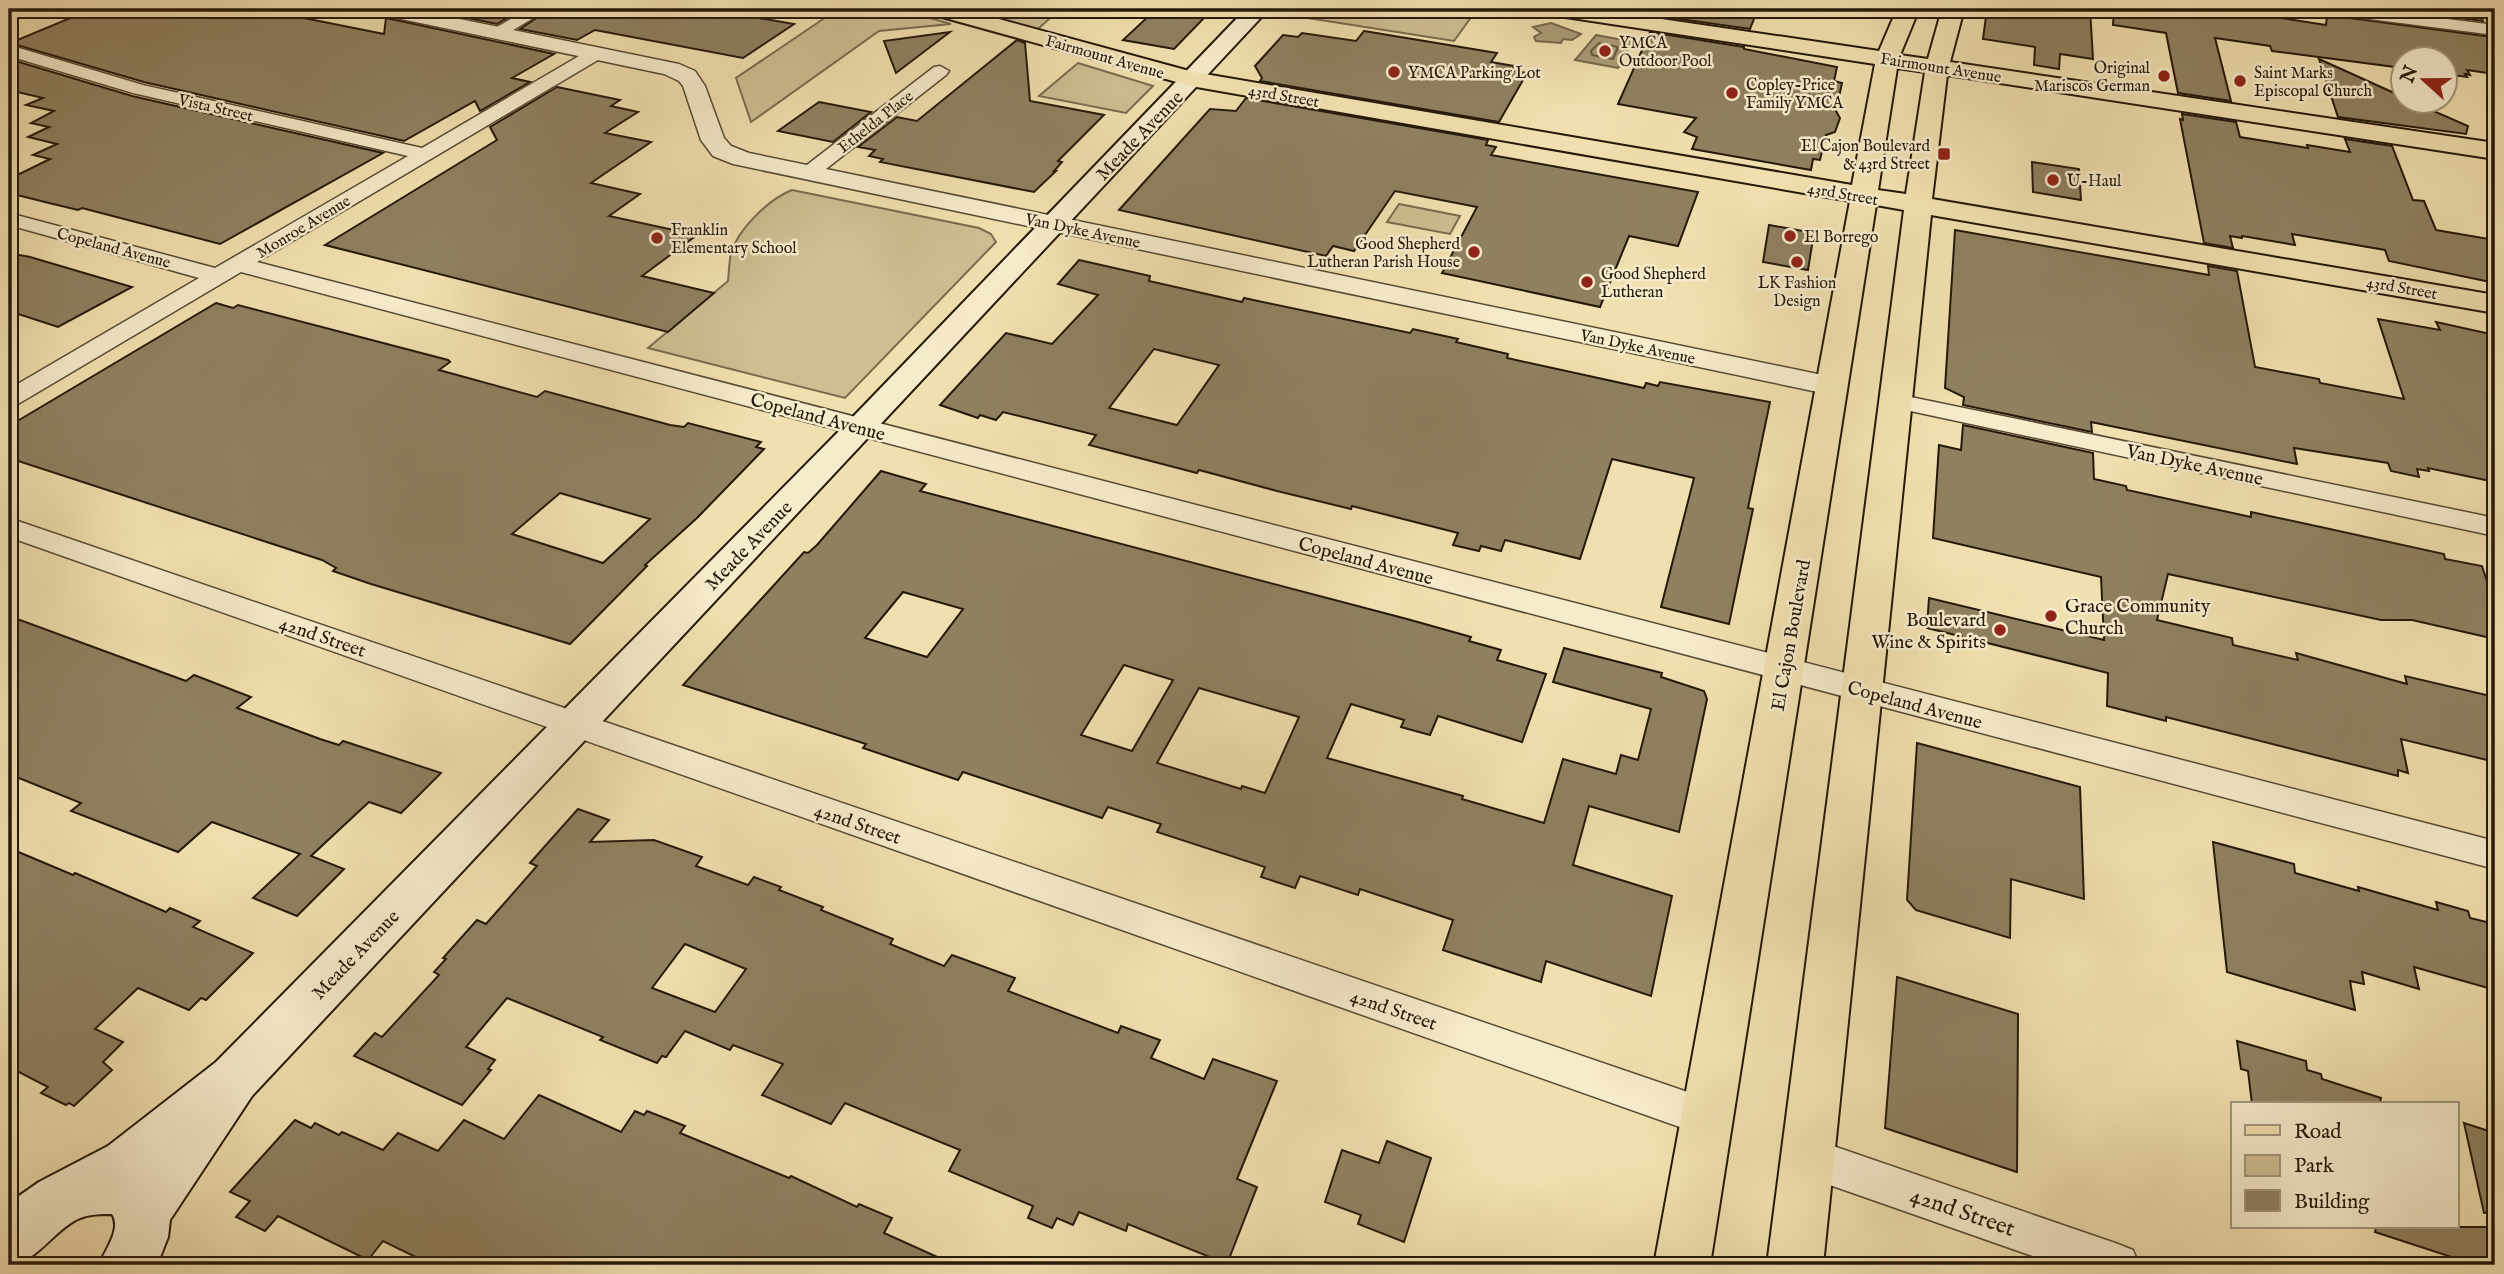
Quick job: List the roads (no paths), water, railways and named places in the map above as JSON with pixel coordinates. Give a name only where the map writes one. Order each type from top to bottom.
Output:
[{"type":"main road","name":"Fairmount Avenue","points":[[939,9],[1191,79]]},
{"type":"main road","name":"Meade Avenue","points":[[12,1231],[45,1208],[128,1164],[234,1079],[862,428],[1258,9]]},
{"type":"main road","name":"Fairmount Avenue","points":[[1552,9],[2495,151]]},
{"type":"main road","name":"El Cajon Boulevard","points":[[1682,1265],[1887,59],[1934,14]]},
{"type":"main road","name":"El Cajon Boulevard","points":[[1795,1265],[1918,206],[1937,66],[1934,14]]},
{"type":"main road","name":"43rd Street","points":[[1191,79],[2495,303]]},
{"type":"main road","name":"Meade Avenue","points":[[143,1212],[234,1079]]},
{"type":"main road","points":[[73,1194],[93,1188],[112,1187],[127,1191],[138,1200],[143,1212],[143,1232],[135,1255],[127,1265]]},
{"type":"street","name":"Van Dyke Avenue","points":[[382,9],[499,31],[671,69],[687,76],[694,86],[713,140],[722,151],[742,159],[1832,386]]},
{"type":"street","points":[[499,31],[540,9]]},
{"type":"street","points":[[2330,9],[2495,30]]},
{"type":"street","name":"Vista Street","points":[[9,50],[139,89],[425,154]]},
{"type":"street","name":"Monroe Avenue","points":[[9,399],[597,53]]},
{"type":"street","name":"Ethelda Place","points":[[810,172],[940,71]]},
{"type":"street","name":"Copeland Avenue","points":[[9,219],[228,270],[862,428],[2495,855]]},
{"type":"street","name":"Van Dyke Avenue","points":[[1896,401],[2495,527]]},
{"type":"street","name":"42nd Street","points":[[9,527],[1707,1118]]},
{"type":"street","name":"42nd Street","points":[[1807,1157],[2118,1265]]},
{"type":"water","points":[[1551,23],[1581,34],[1572,40],[1563,39],[1561,43],[1536,41],[1534,37],[1541,33],[1533,27]]},
{"type":"water","name":"YMCA Outdoor Pool","points":[[1596,35],[1634,42],[1620,60],[1623,62],[1618,68],[1575,60]]},
{"type":"place","name":"YMCA Outdoor Pool","points":[[1605,51]]},
{"type":"place","name":"YMCA Parking Lot","points":[[1394,72]]},
{"type":"place","name":"Original Mariscos German","points":[[2164,76]]},
{"type":"place","name":"Saint Marks Episcopal Church","points":[[2240,81]]},
{"type":"place","name":"Copley-Price Family YMCA","points":[[1732,93]]},
{"type":"place","name":"El Cajon Boulevard & 43rd Street","points":[[1944,154]]},
{"type":"place","name":"U-Haul","points":[[2053,180]]},
{"type":"place","name":"El Borrego","points":[[1790,236]]},
{"type":"place","name":"Franklin Elementary School","points":[[657,238]]},
{"type":"place","name":"Good Shepherd Lutheran Parish House","points":[[1474,252]]},
{"type":"place","name":"LK Fashion Design","points":[[1797,262]]},
{"type":"place","name":"Good Shepherd Lutheran","points":[[1587,282]]},
{"type":"place","name":"Grace Community Church","points":[[2051,616]]},
{"type":"place","name":"Boulevard Wine & Spirits","points":[[2000,630]]}]
